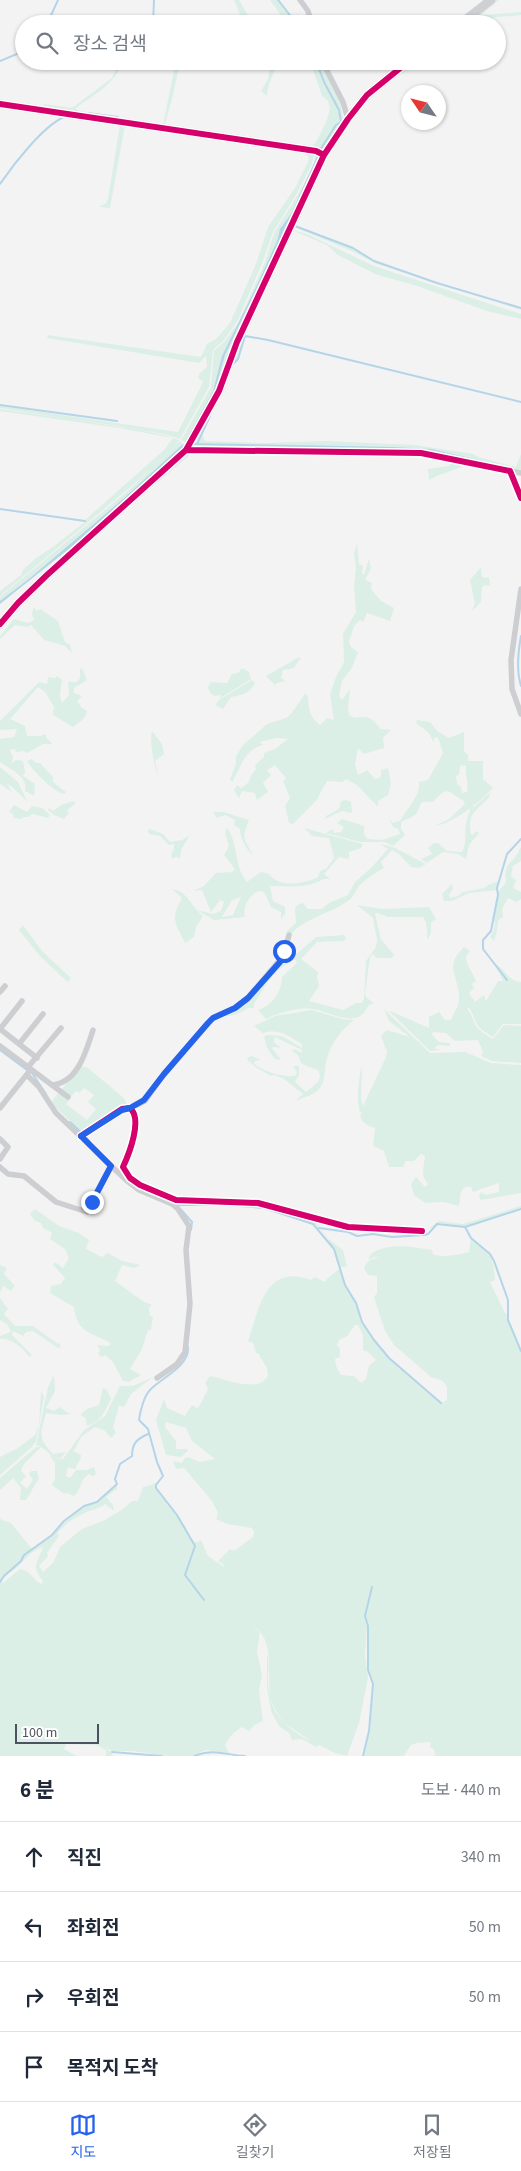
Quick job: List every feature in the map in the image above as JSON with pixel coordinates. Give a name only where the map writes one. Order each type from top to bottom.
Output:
[{"type":"street","points":[[300,0],[309,15]]},
{"type":"street","points":[[472,15],[491,0]]},
{"type":"street","points":[[327,70],[343,102],[348,119]]},
{"type":"street","points":[[0,624],[18,603],[47,575],[186,450],[218,391],[237,342],[324,155],[367,95],[398,70]]},
{"type":"street","points":[[0,104],[316,152],[324,155]]},
{"type":"street","points":[[186,450],[421,453],[485,464],[521,473]]},
{"type":"street","points":[[510,471],[521,498]]},
{"type":"street","points":[[521,589],[511,660],[512,689],[521,714]]},
{"type":"street","points":[[81,1136],[122,1110],[144,1100],[213,1018],[235,1008],[248,998],[283,956],[289,935]]},
{"type":"street","points":[[0,992],[5,986]]},
{"type":"street","points":[[22,1001],[0,1029],[37,1058]]},
{"type":"street","points":[[19,1044],[42,1014]]},
{"type":"street","points":[[0,1108],[61,1028]]},
{"type":"street","points":[[52,1085],[60,1084],[71,1076],[80,1065],[93,1030]]},
{"type":"street","points":[[0,1046],[68,1097]]},
{"type":"street","points":[[27,1075],[39,1087],[56,1113],[132,1186],[178,1208],[189,1226],[186,1250],[190,1304],[185,1352],[177,1364],[157,1378]]},
{"type":"street","points":[[130,1108],[133,1110],[136,1120],[128,1157],[123,1167],[130,1178],[154,1192],[176,1200],[258,1203],[348,1227],[422,1230]]},
{"type":"street","points":[[0,1139],[8,1147],[0,1159]]},
{"type":"street","points":[[0,1167],[8,1174],[24,1176],[56,1202],[87,1212],[111,1166]]},
{"type":"green space","points":[[234,0],[239,0],[248,15],[240,15]]},
{"type":"green space","points":[[270,0],[277,0],[289,15],[281,15]]},
{"type":"green space","points":[[494,0],[499,0],[481,15],[475,15]]},
{"type":"green space","points":[[521,12],[521,15],[506,16],[481,15]]},
{"type":"green space","points":[[115,70],[118,70],[109,83],[75,109],[88,113],[43,108],[44,104],[72,108],[112,78]]},
{"type":"green space","points":[[174,70],[178,70],[165,124],[167,126],[312,146],[326,122],[330,109],[328,101],[322,96],[313,70],[319,70],[323,82],[339,111],[340,122],[319,151],[147,125],[147,122],[163,125]]},
{"type":"green space","points":[[270,70],[274,70],[267,96],[261,91],[268,79]]},
{"type":"green space","points":[[320,70],[326,70],[339,99],[343,115],[343,123],[325,153],[320,151],[324,143],[341,122],[340,110],[324,82]]},
{"type":"green space","points":[[401,70],[407,70],[373,96],[361,108],[329,154],[312,187],[326,156],[368,96]]},
{"type":"green space","points":[[88,117],[315,152],[311,166],[296,195],[273,232],[238,320],[224,340],[213,350],[209,387],[180,439],[164,434],[0,408],[0,406],[178,432],[203,382],[198,378],[200,373],[207,367],[206,356],[199,363],[47,338],[48,335],[201,357],[207,344],[216,339],[230,323],[256,264],[268,227],[295,188],[309,160],[308,156],[301,152],[125,125],[110,208],[99,207],[106,203],[108,199],[120,125],[88,119]]},
{"type":"green space","points":[[316,153],[324,155],[215,390],[225,355],[282,232],[314,170],[318,155],[313,166]]},
{"type":"green space","points":[[313,166],[291,214],[279,232],[277,241],[256,287],[222,356],[213,391],[185,442],[181,440],[211,387],[214,351],[225,341],[239,321],[265,262],[274,233]]},
{"type":"green space","points":[[310,192],[299,222],[295,226],[353,248],[374,261],[437,283],[520,308],[521,310],[377,264],[294,227]]},
{"type":"green space","points":[[292,230],[307,234],[374,266],[521,314],[521,319],[487,311],[417,286],[375,274],[338,255],[327,245],[294,231],[245,333],[238,358],[234,362],[224,387],[195,444],[389,448],[198,443],[202,433],[205,441],[265,443],[327,441],[415,445],[474,454],[478,457],[516,467],[521,454],[521,472],[421,452],[190,448],[219,391],[243,332]],"holes":[[[393,448],[431,449],[513,469],[431,451]]]},
{"type":"green space","points":[[0,409],[118,426],[164,435],[180,440],[128,489],[0,596],[0,591],[21,575],[23,570],[36,558],[85,522],[165,449],[173,438],[119,428],[0,411]]},
{"type":"green space","points":[[180,441],[183,444],[170,458],[30,578],[0,601],[0,597],[129,490]]},
{"type":"green space","points":[[189,452],[285,454],[206,453],[190,455],[92,538]]},
{"type":"green space","points":[[453,463],[463,463],[462,467],[429,480],[428,469],[448,466]]},
{"type":"green space","points":[[357,544],[359,564],[363,566],[362,574],[364,575],[369,559],[371,568],[365,580],[372,583],[371,589],[381,601],[394,608],[390,621],[367,613],[363,622],[360,620],[354,626],[349,642],[351,647],[358,652],[352,668],[342,681],[339,696],[342,700],[350,689],[348,710],[350,716],[369,718],[381,729],[391,730],[383,738],[384,748],[364,754],[358,748],[355,764],[358,775],[367,770],[375,779],[381,777],[381,770],[388,768],[391,784],[388,795],[378,801],[378,807],[357,785],[346,779],[342,782],[327,781],[316,801],[293,824],[289,823],[285,806],[290,798],[283,781],[286,778],[275,765],[267,770],[271,775],[263,783],[268,792],[257,800],[255,793],[242,791],[239,798],[234,790],[237,785],[241,788],[249,782],[256,769],[255,765],[264,757],[264,753],[275,749],[288,739],[276,738],[259,742],[263,745],[251,750],[232,782],[230,779],[236,764],[236,756],[243,745],[267,724],[286,718],[291,714],[305,694],[308,696],[310,712],[316,722],[320,725],[327,718],[334,720],[330,694],[344,662],[343,634],[356,612],[354,586],[356,568],[354,554]]},
{"type":"green space","points":[[481,567],[482,577],[489,578],[490,586],[485,585],[482,587],[481,602],[472,611],[475,603],[470,580]]},
{"type":"green space","points":[[34,606],[36,611],[40,609],[58,621],[65,642],[70,645],[72,653],[65,646],[44,640],[31,625],[28,627],[15,625],[0,639],[0,636],[14,619],[28,623],[34,620],[32,614]]},
{"type":"green space","points":[[299,657],[301,660],[299,660],[294,668],[283,670],[281,678],[286,681],[275,685],[266,676]]},
{"type":"green space","points":[[82,668],[87,680],[74,688],[74,693],[82,696],[77,701],[87,711],[84,718],[73,727],[53,714],[54,707],[45,692],[38,687],[10,719],[25,726],[27,736],[46,734],[46,737],[52,744],[43,744],[27,753],[24,751],[16,752],[15,749],[10,750],[13,757],[12,763],[16,760],[23,761],[25,772],[23,776],[35,784],[34,796],[25,791],[24,782],[21,778],[0,762],[0,739],[14,737],[17,729],[0,730],[0,721],[39,682],[47,684],[48,677],[55,678],[57,676],[62,680],[60,695],[62,703],[69,695],[68,682],[77,682],[80,678],[80,669]]},
{"type":"green space","points":[[242,668],[249,672],[251,679],[219,699],[221,695],[215,696],[210,693],[208,687],[211,682],[227,683],[232,674],[238,673]]},
{"type":"green space","points":[[252,680],[255,683],[251,690],[231,697],[223,709],[215,705],[219,700]]},
{"type":"green space","points":[[417,720],[430,722],[437,731],[449,738],[464,732],[464,751],[468,755],[468,761],[483,761],[483,779],[493,788],[458,817],[435,826],[449,819],[465,804],[464,801],[445,791],[433,802],[422,802],[413,817],[401,822],[401,828],[405,835],[393,846],[385,842],[360,842],[326,833],[333,829],[334,833],[341,832],[344,827],[337,823],[342,819],[364,826],[364,834],[367,839],[382,840],[400,834],[398,829],[393,827],[389,818],[394,824],[394,822],[400,821],[418,792],[419,782],[428,780],[443,753],[438,738],[435,737],[433,742],[429,733],[416,723]],"holes":[[[460,766],[466,766],[467,792],[462,793],[461,787],[457,784],[456,776],[459,775]]]},
{"type":"green space","points":[[152,731],[162,744],[164,754],[155,761],[158,775],[152,753]]},
{"type":"green space","points":[[32,759],[36,763],[40,763],[53,777],[53,782],[66,792],[65,794],[55,790],[39,776],[27,761]]},
{"type":"green space","points":[[0,767],[18,782],[27,801],[11,786],[7,784],[12,792],[0,784]]},
{"type":"green space","points":[[491,792],[486,801],[471,818],[471,834],[473,835],[476,831],[479,833],[469,845],[466,859],[458,854],[443,852],[427,863],[421,859],[432,854],[428,848],[434,843],[438,843],[447,851],[462,852],[465,844],[466,824],[470,808]]},
{"type":"green space","points":[[74,801],[76,803],[67,810],[69,813],[64,819],[48,810],[49,808],[53,811],[61,805]]},
{"type":"green space","points":[[341,801],[351,802],[352,813],[342,811],[324,819],[339,809]]},
{"type":"green space","points":[[14,805],[27,812],[32,806],[42,808],[50,815],[48,818],[32,814],[22,819],[14,818],[13,814],[9,812]]},
{"type":"green space","points":[[213,812],[223,812],[249,820],[244,835],[253,856],[244,844],[240,829],[234,825],[235,820],[225,815],[217,818]]},
{"type":"green space","points":[[227,828],[231,834],[240,869],[247,882],[261,872],[269,874],[278,881],[291,884],[317,878],[321,870],[326,869],[334,858],[329,838],[312,836],[304,828],[363,844],[361,848],[349,852],[349,859],[339,857],[324,874],[330,879],[324,879],[304,886],[270,886],[273,901],[285,907],[285,914],[281,919],[281,912],[271,907],[264,892],[258,891],[247,902],[244,913],[245,917],[214,920],[197,910],[213,914],[221,911],[224,902],[220,900],[211,912],[202,890],[193,891],[204,886],[216,873],[232,872],[235,869],[224,855],[229,846],[225,833]],"holes":[[[241,897],[233,915],[222,917],[232,900]]]},
{"type":"green space","points":[[148,830],[163,834],[170,842],[182,840],[190,835],[181,850],[180,859],[178,857],[172,858],[174,844],[169,845],[160,836],[149,834]]},
{"type":"green space","points":[[380,844],[393,847],[426,864],[419,868],[411,867],[399,854],[392,850],[381,862],[384,868],[361,884],[350,899],[340,906],[304,923],[290,936],[285,944],[287,931],[296,923],[295,909],[297,905],[303,903],[308,909],[322,909],[329,903],[348,895],[355,882],[388,849]]},
{"type":"green space","points":[[521,847],[521,861],[513,866],[511,876],[516,880],[513,888],[521,892],[521,899],[516,902],[508,898],[502,909],[503,917],[498,921],[494,941],[490,937],[494,930],[495,922],[492,920],[498,892],[506,882],[506,868]]},
{"type":"green space","points":[[499,881],[497,890],[469,893],[452,901],[444,901],[442,894],[452,884],[453,889],[449,895],[450,898],[458,896],[463,892],[484,888]]},
{"type":"green space","points":[[172,889],[186,896],[203,916],[196,927],[194,937],[185,943],[175,921],[176,911],[182,898]]},
{"type":"green space","points":[[357,905],[382,909],[429,907],[436,919],[431,922],[431,932],[428,940],[426,923],[423,917],[388,917],[375,914],[381,939],[394,955],[392,958],[377,958],[373,954],[370,957],[365,994],[374,1003],[368,1006],[363,1013],[358,1017],[343,1018],[319,1010],[301,1009],[266,1019],[258,1010],[272,1001],[278,993],[282,977],[297,963],[296,960],[288,959],[287,964],[276,972],[268,982],[254,1004],[254,1008],[248,1008],[232,1015],[222,1015],[243,1003],[252,994],[268,975],[288,944],[289,957],[298,953],[316,937],[344,935],[346,938],[344,941],[317,942],[301,959],[318,972],[319,986],[309,1001],[343,1010],[356,1003],[362,1003],[364,999],[366,961],[376,947],[377,940],[373,918]]},
{"type":"green space","points":[[23,925],[42,951],[71,978],[68,982],[77,991],[40,956],[19,930]]},
{"type":"green space","points":[[464,947],[470,951],[466,956],[467,963],[476,981],[472,984],[474,988],[469,993],[475,1002],[484,995],[486,1001],[498,981],[503,981],[494,963],[509,977],[521,982],[521,1024],[503,1024],[493,1037],[479,1027],[468,1007],[467,1009],[475,1024],[483,1033],[493,1039],[504,1025],[521,1026],[521,1063],[492,1061],[481,1056],[483,1052],[478,1040],[455,1041],[446,1033],[433,1032],[432,1035],[439,1042],[450,1043],[450,1046],[438,1045],[434,1048],[440,1050],[430,1051],[388,1010],[429,1028],[429,1017],[439,1012],[445,1020],[451,1020],[459,1001],[453,966],[458,954]]},
{"type":"green space","points":[[384,1009],[430,1053],[465,1052],[491,1063],[521,1065],[521,1193],[480,1200],[481,1192],[486,1195],[499,1192],[499,1183],[473,1192],[471,1187],[464,1188],[459,1206],[443,1202],[425,1203],[414,1195],[411,1184],[416,1177],[425,1187],[428,1184],[423,1174],[425,1156],[421,1154],[414,1161],[406,1161],[403,1167],[389,1167],[384,1151],[373,1146],[375,1128],[367,1125],[360,1115],[362,1114],[358,1093],[361,1069],[361,1098],[363,1106],[386,1057],[387,1052],[381,1036],[387,1030],[410,1037],[389,1021]]},
{"type":"green space","points":[[312,1010],[342,1019],[354,1020],[340,1033],[330,1049],[321,1086],[312,1094],[296,1100],[303,1094],[284,1079],[275,1075],[271,1076],[257,1068],[247,1058],[252,1056],[261,1060],[255,1061],[254,1064],[268,1072],[285,1076],[295,1076],[297,1072],[293,1066],[299,1066],[299,1075],[295,1082],[306,1092],[318,1082],[320,1077],[319,1071],[303,1064],[299,1056],[292,1051],[294,1049],[302,1053],[302,1050],[275,1037],[274,1042],[281,1048],[272,1048],[281,1060],[275,1059],[267,1048],[264,1037],[266,1035],[282,1036],[302,1048],[302,1044],[279,1032],[263,1033],[254,1026],[275,1016]]},
{"type":"green space","points":[[81,1066],[88,1068],[124,1098],[127,1105],[114,1111],[83,1133],[54,1106],[52,1101],[59,1092],[69,1101],[66,1104],[87,1120],[96,1109],[88,1102],[94,1095],[84,1088],[79,1093],[76,1091],[71,1097],[61,1090]]},
{"type":"green space","points":[[124,1163],[130,1178],[175,1200],[258,1203],[315,1220],[327,1238],[343,1250],[347,1266],[340,1268],[334,1249],[320,1228],[309,1221],[256,1207],[178,1204],[129,1179],[119,1170]]},
{"type":"green space","points":[[521,1206],[521,1209],[516,1211],[465,1227],[441,1223],[428,1229],[439,1221],[463,1224]]},
{"type":"green space","points":[[35,1209],[59,1226],[79,1233],[89,1240],[86,1249],[102,1257],[108,1253],[122,1261],[141,1265],[134,1268],[122,1265],[115,1281],[144,1302],[152,1305],[149,1308],[150,1316],[153,1316],[151,1330],[148,1330],[142,1349],[130,1369],[141,1375],[129,1382],[123,1381],[113,1362],[105,1355],[102,1357],[98,1354],[100,1350],[97,1345],[108,1346],[111,1344],[85,1330],[78,1322],[74,1307],[50,1293],[51,1286],[61,1284],[65,1278],[53,1265],[55,1262],[63,1268],[69,1258],[65,1249],[50,1239],[52,1233],[43,1228],[41,1223],[35,1221],[30,1214]]},
{"type":"green space","points":[[471,1238],[492,1259],[495,1280],[490,1282],[507,1314],[521,1352],[521,1756],[435,1756],[434,1749],[430,1748],[431,1742],[411,1745],[404,1756],[363,1756],[370,1731],[373,1681],[368,1669],[368,1626],[366,1615],[373,1585],[365,1616],[367,1626],[365,1654],[368,1678],[359,1723],[347,1756],[335,1753],[319,1745],[316,1747],[302,1739],[292,1740],[289,1733],[279,1726],[271,1711],[267,1687],[267,1654],[269,1663],[266,1642],[260,1632],[257,1652],[262,1675],[259,1690],[263,1721],[254,1725],[249,1731],[242,1727],[235,1732],[225,1745],[229,1753],[206,1750],[192,1756],[166,1756],[133,1751],[112,1751],[103,1745],[113,1756],[106,1756],[106,1750],[96,1745],[66,1744],[64,1749],[77,1756],[0,1756],[0,1519],[11,1523],[32,1549],[52,1535],[84,1506],[97,1502],[117,1485],[117,1489],[106,1497],[113,1505],[114,1511],[105,1504],[67,1523],[58,1533],[59,1536],[47,1553],[48,1556],[39,1566],[43,1572],[53,1563],[60,1547],[82,1529],[103,1521],[132,1501],[138,1501],[143,1487],[154,1484],[163,1477],[156,1484],[156,1489],[185,1526],[194,1546],[185,1575],[192,1586],[186,1575],[195,1546],[191,1535],[194,1542],[201,1540],[208,1556],[224,1567],[218,1561],[230,1549],[234,1551],[253,1537],[254,1532],[252,1528],[227,1524],[216,1519],[218,1513],[212,1501],[184,1468],[176,1469],[173,1461],[182,1463],[188,1457],[200,1462],[215,1459],[192,1441],[186,1428],[166,1422],[165,1427],[176,1441],[176,1449],[187,1449],[188,1451],[181,1457],[166,1455],[156,1420],[164,1399],[167,1408],[185,1416],[192,1405],[197,1408],[199,1407],[208,1389],[205,1383],[210,1376],[242,1384],[258,1384],[264,1381],[268,1375],[267,1368],[258,1353],[256,1353],[253,1343],[248,1341],[266,1292],[274,1283],[283,1278],[296,1276],[311,1280],[315,1277],[325,1282],[340,1268],[345,1285],[356,1303],[361,1322],[374,1340],[389,1358],[441,1403],[447,1400],[447,1387],[443,1381],[431,1377],[394,1345],[385,1331],[374,1297],[377,1293],[377,1276],[368,1275],[364,1269],[370,1260],[381,1258],[374,1257],[368,1260],[371,1254],[378,1250],[401,1246],[432,1250],[433,1254],[451,1256],[469,1252]],"holes":[[[355,1325],[358,1325],[363,1335],[363,1350],[376,1360],[369,1366],[366,1379],[361,1383],[354,1376],[341,1375],[336,1366],[335,1359],[340,1357],[340,1349],[337,1345],[339,1340],[347,1336]],[[43,1547],[36,1568],[43,1581],[42,1584],[28,1572],[20,1569],[3,1583],[1,1580],[34,1551]],[[269,1665],[270,1689],[271,1699],[268,1681]],[[285,1722],[310,1741],[293,1730]]]},
{"type":"green space","points":[[0,1265],[7,1268],[4,1274],[15,1286],[11,1291],[3,1286],[0,1293]]},
{"type":"green space","points":[[0,1298],[8,1309],[4,1314],[15,1326],[33,1326],[58,1344],[60,1343],[60,1348],[33,1331],[26,1332],[23,1336],[13,1331],[12,1335],[32,1355],[29,1357],[17,1344],[0,1339],[0,1336],[11,1332],[7,1324],[0,1320]]},
{"type":"green space","points":[[54,1375],[55,1391],[46,1408],[54,1411],[60,1407],[73,1414],[46,1413],[42,1439],[53,1454],[66,1452],[60,1459],[53,1457],[43,1448],[36,1445],[48,1387]]},
{"type":"green space","points":[[153,1377],[131,1394],[124,1407],[119,1406],[113,1427],[116,1433],[111,1438],[104,1430],[95,1427],[81,1437],[74,1451],[81,1455],[81,1458],[75,1469],[68,1467],[66,1476],[70,1478],[76,1470],[87,1470],[94,1467],[96,1474],[86,1476],[77,1494],[74,1496],[67,1493],[64,1494],[52,1485],[55,1479],[55,1463],[49,1454],[56,1459],[63,1459],[84,1430],[105,1416],[120,1386],[133,1386]]},
{"type":"green space","points":[[103,1388],[107,1390],[111,1399],[102,1416],[87,1426],[86,1418],[80,1415],[87,1409],[99,1405]]},
{"type":"green space","points":[[41,1391],[44,1397],[36,1441],[32,1447],[0,1475],[0,1457],[18,1448],[35,1435],[39,1424]]},
{"type":"green space","points":[[36,1447],[41,1447],[24,1464],[21,1471],[26,1476],[20,1483],[27,1489],[33,1480],[29,1474],[31,1471],[37,1471],[39,1478],[26,1500],[20,1500],[21,1488],[13,1478],[0,1490],[0,1478]]},
{"type":"water","points":[[318,154],[320,156],[225,355],[215,390],[187,443],[185,442],[213,391],[222,356],[256,287],[277,241],[280,229],[291,214]]},
{"type":"water","points":[[183,444],[185,446],[85,536],[0,604],[0,601],[123,499]]},
{"type":"waterway","points":[[51,15],[58,0]]},
{"type":"waterway","points":[[153,15],[154,0]]},
{"type":"waterway","points":[[278,0],[290,15]]},
{"type":"waterway","points":[[0,61],[15,55]]},
{"type":"waterway","points":[[319,70],[339,110],[341,122],[336,125],[320,150]]},
{"type":"waterway","points":[[88,113],[118,117]]},
{"type":"waterway","points":[[0,184],[38,137],[64,117]]},
{"type":"waterway","points":[[295,226],[353,248],[374,261],[437,283],[521,308]]},
{"type":"waterway","points":[[233,364],[238,359],[245,336],[521,402]]},
{"type":"waterway","points":[[0,405],[117,421]]},
{"type":"waterway","points":[[197,444],[210,416]]},
{"type":"waterway","points":[[194,444],[431,450],[508,468]]},
{"type":"waterway","points":[[0,509],[85,521]]},
{"type":"waterway","points":[[521,636],[518,661],[518,674],[521,686]]},
{"type":"waterway","points":[[507,980],[483,949],[483,940],[491,931],[498,895],[497,888],[507,854],[521,839]]},
{"type":"waterway","points":[[0,1050],[27,1070]]},
{"type":"waterway","points":[[32,1073],[46,1094]]},
{"type":"waterway","points":[[70,1122],[83,1134]]},
{"type":"waterway","points":[[85,1136],[90,1142]]},
{"type":"waterway","points":[[174,1202],[192,1222],[191,1230]]},
{"type":"waterway","points":[[178,1205],[226,1205],[264,1208],[313,1224],[334,1249],[345,1285],[356,1303],[362,1322],[374,1340],[389,1358],[441,1403]]},
{"type":"waterway","points":[[319,1228],[348,1232],[357,1236],[373,1234],[392,1237],[424,1235],[428,1234],[437,1224],[465,1227],[521,1209]]},
{"type":"waterway","points":[[465,1227],[471,1238],[490,1254],[494,1261],[508,1300],[508,1320],[521,1351]]},
{"type":"waterway","points":[[188,1347],[187,1354],[180,1366],[155,1385],[148,1393],[139,1420],[148,1429],[163,1476],[156,1485],[156,1488],[177,1515],[195,1546],[185,1575],[204,1600]]},
{"type":"waterway","points":[[0,1582],[21,1561],[24,1555],[52,1535],[64,1521],[84,1506],[97,1502],[117,1484],[115,1479],[120,1464],[132,1456],[136,1442],[148,1434]]},
{"type":"waterway","points":[[363,1756],[369,1731],[373,1684],[368,1670],[368,1626],[365,1616],[372,1587]]},
{"type":"waterway","points":[[112,1752],[162,1756]]},
{"type":"waterway","points":[[194,1756],[208,1752],[245,1756]]},
{"type":"cycle path","points":[[0,624],[18,603],[47,575],[186,450],[219,391],[237,342],[324,155],[367,95],[398,70]]},
{"type":"cycle path","points":[[0,104],[316,151],[324,155]]},
{"type":"cycle path","points":[[186,450],[421,453],[510,471],[521,498]]},
{"type":"cycle path","points":[[81,1136],[122,1109],[130,1108],[134,1113],[135,1120],[134,1137],[123,1167],[130,1178],[140,1185],[176,1200],[258,1203],[348,1227],[422,1231]]},
{"type":"route","points":[[92,1202],[111,1166],[81,1136],[106,1119],[144,1100],[208,1023],[213,1018],[235,1008],[248,998],[260,982],[280,962],[284,951]]}]
